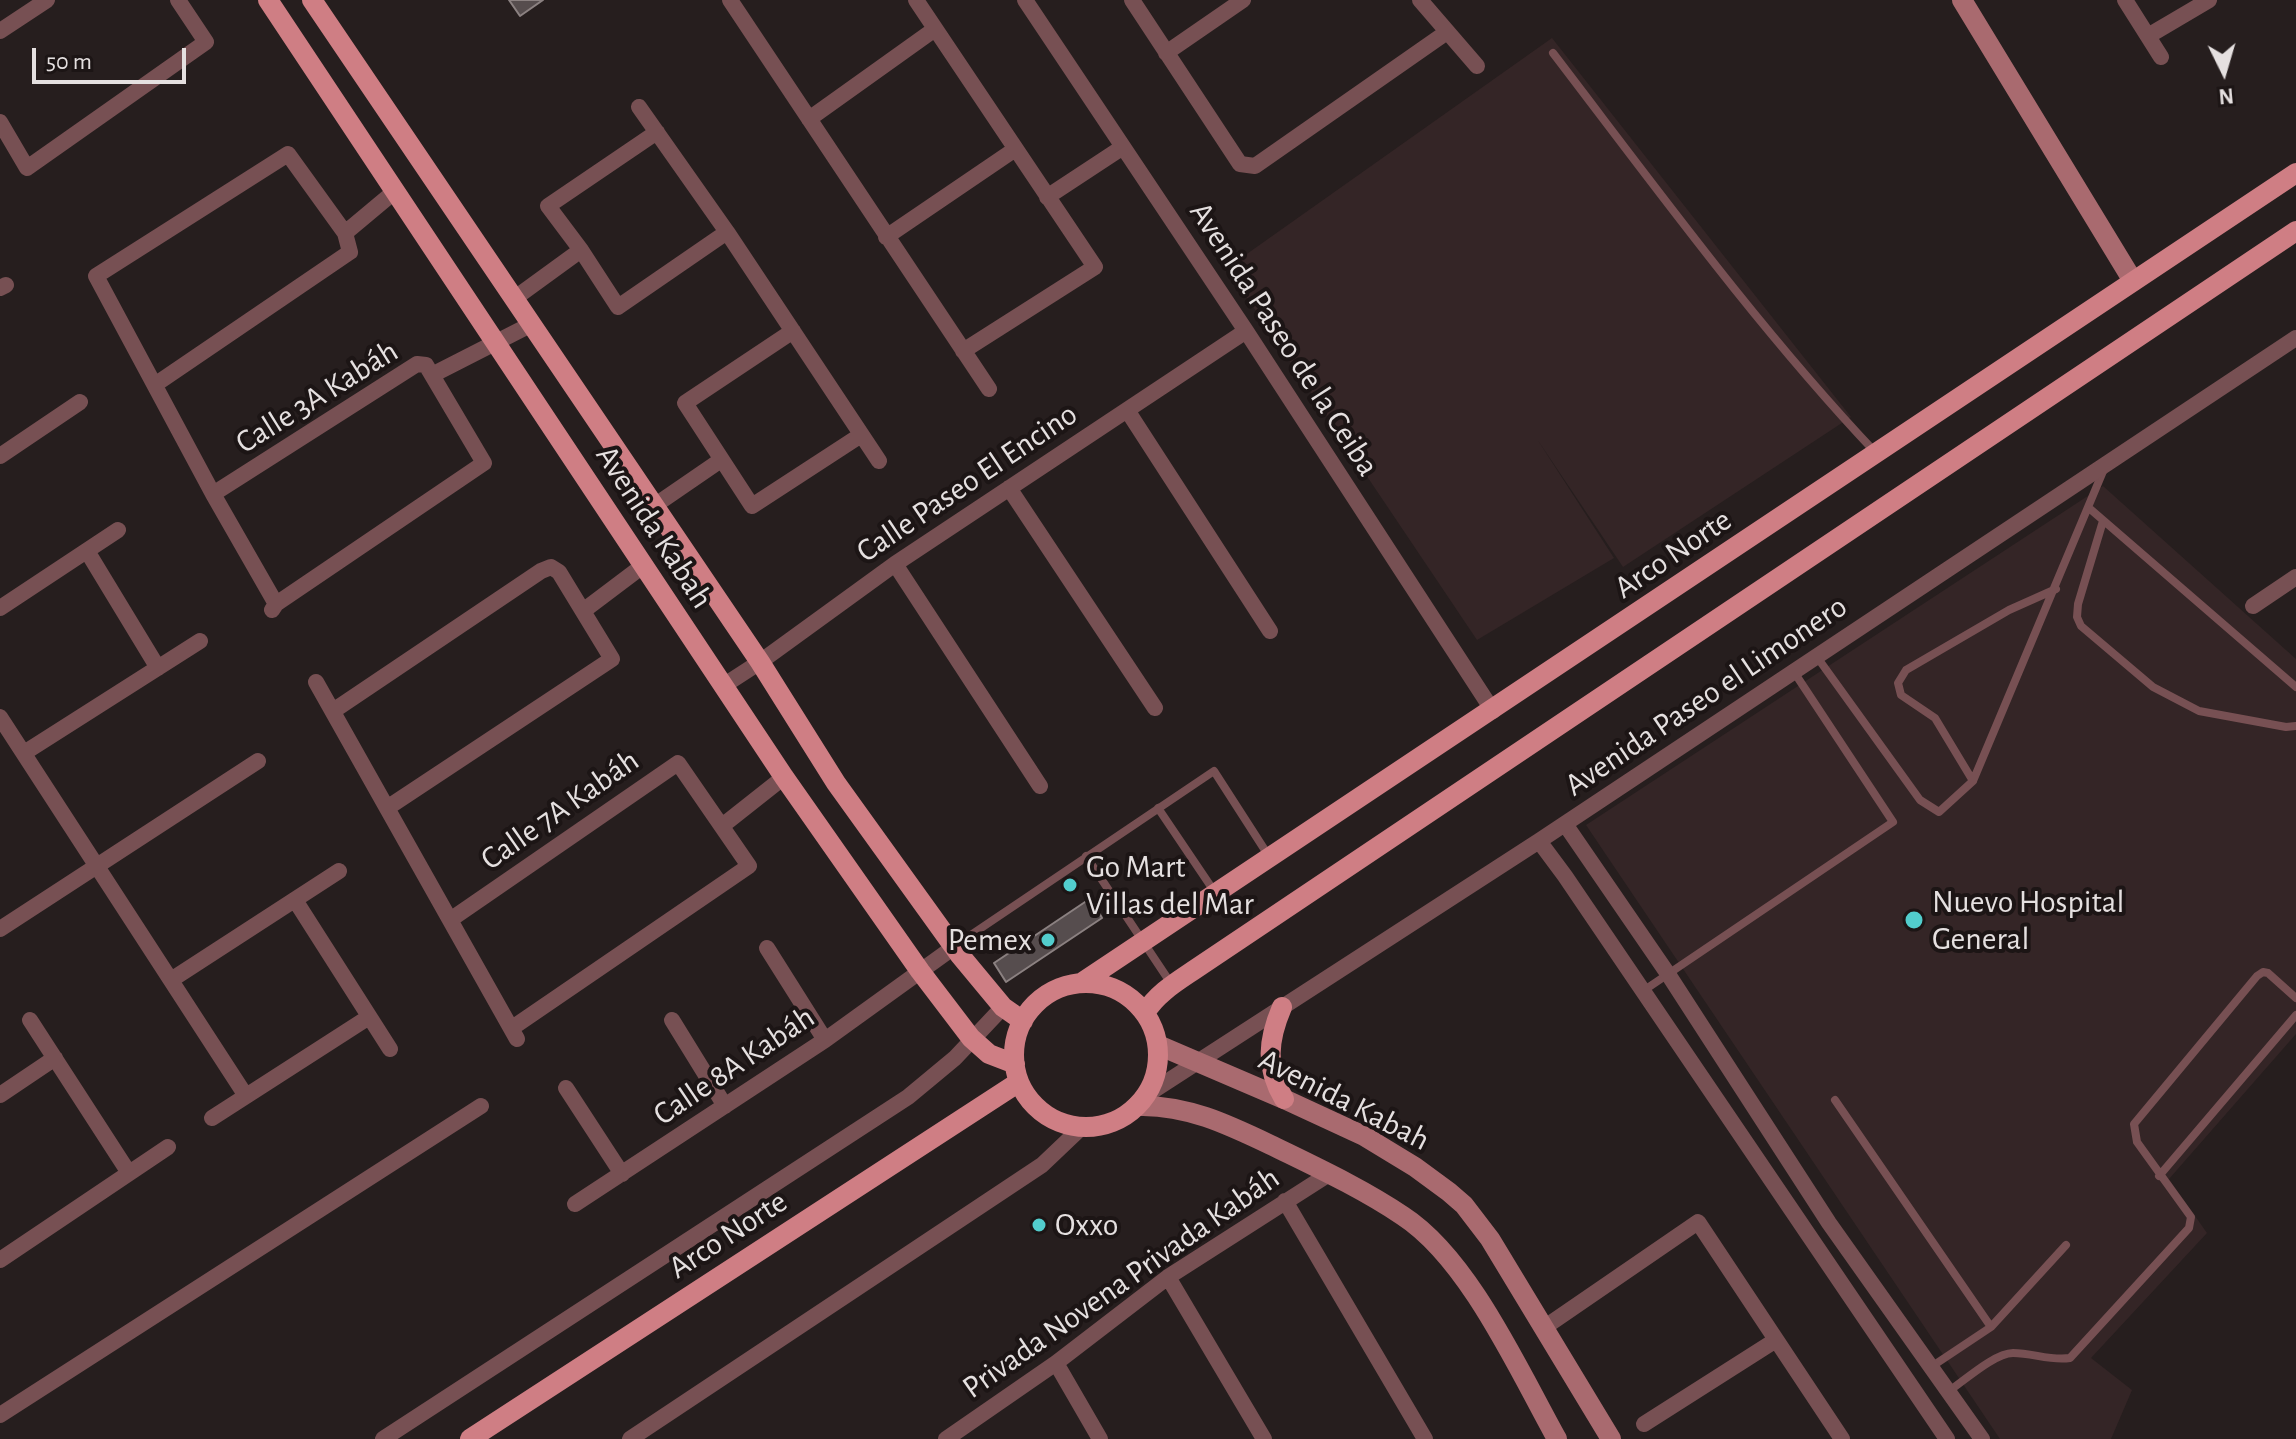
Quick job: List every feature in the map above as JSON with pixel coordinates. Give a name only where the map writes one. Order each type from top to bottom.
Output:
[{"type":"main road","name":"Avenida Kabah","points":[[268,0],[784,777],[920,971],[971,1038],[1017,1073]]},
{"type":"main road","name":"Avenida Kabah","points":[[312,0],[760,662],[836,783],[954,947],[1003,1007],[1023,1021]]},
{"type":"main road","points":[[1962,0],[2133,281]]},
{"type":"main road","name":"Arco Norte","points":[[1081,983],[2296,173]]},
{"type":"main road","points":[[1145,1013],[1150,1004],[1172,985],[2296,231]]},
{"type":"main road","points":[[1081,983],[1110,987],[1123,993],[1145,1013],[1158,1045],[1156,1072],[1141,1101],[1121,1117],[1103,1124],[1083,1126],[1063,1123],[1044,1113],[1030,1099],[1017,1073],[1017,1034],[1023,1021],[1041,999],[1067,986],[1081,983]]},
{"type":"main road","points":[[1282,1007],[1269,1050],[1273,1074],[1284,1099]]},
{"type":"main road","name":"Avenida Kabah","points":[[1158,1045],[1364,1136],[1415,1167],[1464,1205],[1490,1239],[1545,1327],[1607,1438]]},
{"type":"main road","name":"Arco Norte","points":[[470,1439],[1017,1073]]},
{"type":"main road","points":[[1141,1101],[1211,1118],[1329,1174],[1405,1216],[1434,1241],[1476,1295],[1557,1439]]},
{"type":"street","points":[[0,31],[47,0]]},
{"type":"street","points":[[0,122],[27,168],[206,42],[178,0]]},
{"type":"street","points":[[916,0],[1095,267],[963,351]]},
{"type":"street","name":"Avenida Paseo de la Ceiba","points":[[1025,0],[1246,331],[1493,711]]},
{"type":"street","points":[[1132,0],[1240,164],[1255,166],[1447,32]]},
{"type":"street","points":[[1166,53],[1243,0]]},
{"type":"street","points":[[1420,0],[1477,66]]},
{"type":"street","points":[[2125,0],[2161,57]]},
{"type":"street","points":[[2148,36],[2209,0]]},
{"type":"street","points":[[733,1],[989,389]]},
{"type":"street","points":[[809,119],[935,29]]},
{"type":"street","points":[[639,107],[727,232],[879,461]]},
{"type":"street","points":[[657,132],[548,206],[618,307],[727,232]]},
{"type":"street","points":[[1047,197],[1123,147]]},
{"type":"street","points":[[886,237],[1014,150]]},
{"type":"street","points":[[156,384],[350,252],[345,233],[288,154],[96,276],[213,494]]},
{"type":"street","points":[[345,233],[394,192]]},
{"type":"street","points":[[515,298],[581,250]]},
{"type":"street","points":[[432,375],[530,325]]},
{"type":"street","points":[[793,331],[685,403],[721,460],[752,506],[861,435]]},
{"type":"street","name":"Calle Paseo El Encino","points":[[723,686],[895,564],[1246,331]]},
{"type":"street","name":"Avenida Paseo el Limonero","points":[[1141,1101],[1565,824],[2296,338]]},
{"type":"street","name":"Calle 3A Kabáh","points":[[417,364],[426,365],[432,375],[484,463],[274,607],[213,494],[417,364]]},
{"type":"street","points":[[0,456],[80,402]]},
{"type":"street","points":[[1127,410],[1270,631]]},
{"type":"street","points":[[654,506],[721,460]]},
{"type":"street","points":[[1009,488],[1155,708]]},
{"type":"street","points":[[0,608],[118,530]]},
{"type":"street","points":[[87,551],[158,668]]},
{"type":"street","points":[[895,564],[1040,786]]},
{"type":"street","points":[[583,611],[644,565]]},
{"type":"street","points":[[333,711],[551,567],[559,572],[612,659],[387,808]]},
{"type":"street","points":[[2253,606],[2296,577]]},
{"type":"street","points":[[24,753],[200,641]]},
{"type":"street","name":"Calle 7A Kabáh","points":[[316,682],[514,1034],[749,866],[678,763],[450,920]]},
{"type":"street","points":[[0,717],[246,1096]]},
{"type":"street","points":[[0,929],[258,761]]},
{"type":"street","points":[[722,826],[784,777]]},
{"type":"street","points":[[1565,824],[1668,974],[1829,1223],[1982,1439]]},
{"type":"street","points":[[1539,841],[1947,1439]]},
{"type":"street","points":[[171,980],[339,871]]},
{"type":"street","points":[[295,900],[390,1049]]},
{"type":"street","name":"Calle 8A Kabáh","points":[[575,1204],[825,1040],[954,947]]},
{"type":"street","points":[[767,948],[825,1040]]},
{"type":"street","points":[[383,1439],[908,1097],[955,1058],[1003,1007]]},
{"type":"street","points":[[212,1118],[369,1017]]},
{"type":"street","points":[[30,1020],[129,1173]]},
{"type":"street","points":[[672,1020],[725,1106]]},
{"type":"street","points":[[0,1095],[55,1058]]},
{"type":"street","points":[[566,1088],[622,1174]]},
{"type":"street","points":[[0,1415],[481,1106]]},
{"type":"street","points":[[630,1439],[1042,1165],[1083,1126]]},
{"type":"street","points":[[0,1260],[168,1147]]},
{"type":"street","name":"Privada Novena Privada Kabáh","points":[[946,1439],[1056,1363],[1168,1277],[1329,1174]]},
{"type":"street","points":[[1285,1201],[1425,1439]]},
{"type":"street","points":[[1545,1327],[1698,1222],[1842,1439]]},
{"type":"street","points":[[1808,1235],[1829,1223]]},
{"type":"street","points":[[1168,1277],[1264,1439]]},
{"type":"street","points":[[1644,1424],[1776,1340]]},
{"type":"street","points":[[1056,1363],[1100,1439]]},
{"type":"lane","points":[[1553,53],[1683,224],[1815,389],[1876,454]]},
{"type":"lane","points":[[1817,657],[1920,800],[1939,812],[1973,781],[2106,465]]},
{"type":"lane","points":[[2089,508],[2296,687]]},
{"type":"lane","points":[[2103,521],[2078,604],[2077,617],[2081,626],[2153,687],[2199,711],[2286,727],[2296,726]]},
{"type":"lane","points":[[1973,781],[1935,718],[1901,695],[1898,683],[1906,670],[2009,610],[2056,589]]},
{"type":"lane","points":[[1643,991],[1893,822],[1794,672]]},
{"type":"lane","points":[[954,947],[1214,771],[1271,859]]},
{"type":"lane","points":[[1158,808],[1216,895]]},
{"type":"lane","points":[[1086,856],[1172,985]]},
{"type":"lane","points":[[1949,1392],[2000,1355],[2013,1353],[2055,1360],[2070,1358],[2192,1222],[2137,1142],[2134,1124],[2257,976],[2268,973],[2296,998]]},
{"type":"lane","points":[[2159,1176],[2296,1015]]},
{"type":"lane","points":[[1835,1100],[1991,1327]]},
{"type":"lane","points":[[1931,1367],[1991,1327],[2066,1245]]},
{"type":"shaded area","points":[[1552,38],[1851,417],[1623,567],[1537,439],[1614,558],[1477,640],[1227,268]]},
{"type":"shaded area","points":[[2103,486],[2296,659],[2296,1034],[2169,1179],[2207,1233],[2091,1358],[2132,1390],[2111,1439],[2000,1439],[1586,825]]},
{"type":"building","points":[[509,0],[543,0],[520,16]]},
{"type":"building","name":"Pemex","points":[[1091,898],[1102,918],[1006,982],[994,963]]},
{"type":"place","name":"Go Mart Villas del Mar","points":[[1070,885]]},
{"type":"place","name":"Nuevo Hospital General","points":[[1914,920]]},
{"type":"place","name":"Pemex","points":[[1048,940]]},
{"type":"place","name":"Oxxo","points":[[1039,1225]]}]
